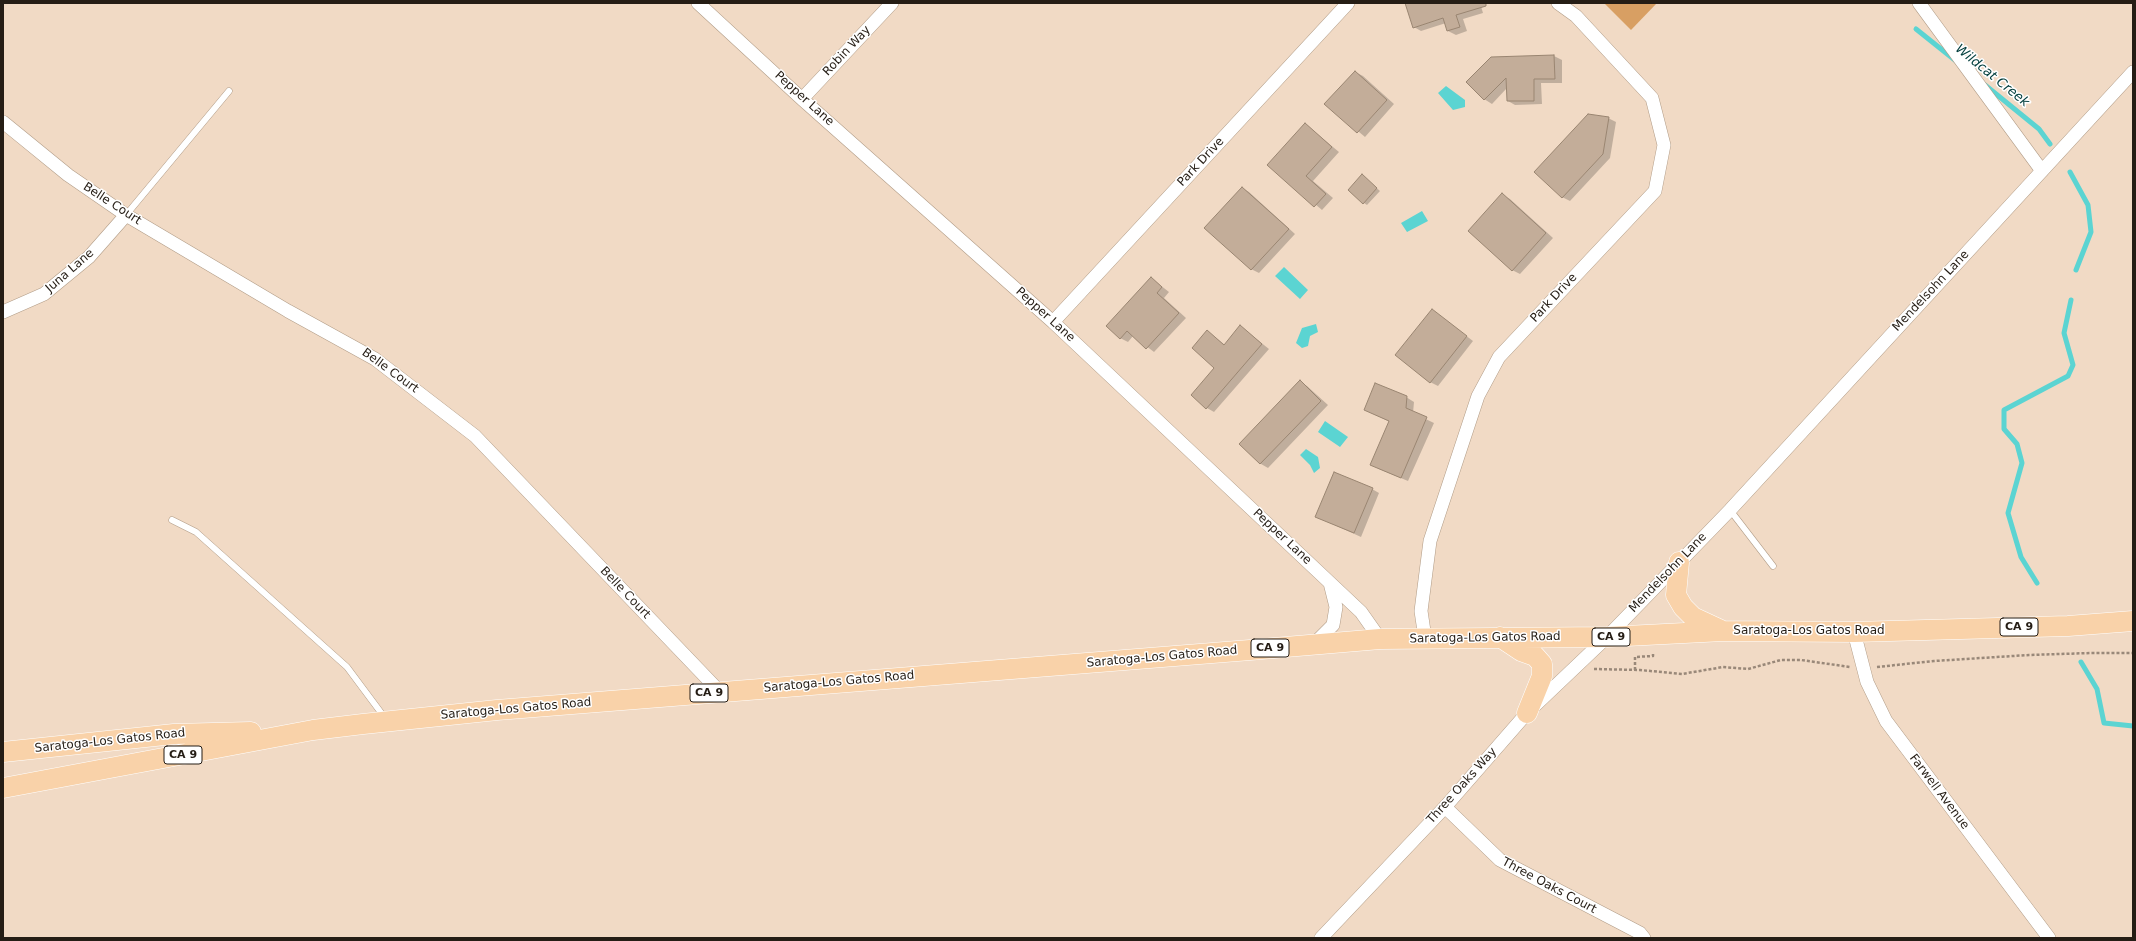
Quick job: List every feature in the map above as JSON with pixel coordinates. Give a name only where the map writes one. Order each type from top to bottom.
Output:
[{"type":"main road","points":[[1679,562],[1676,595],[1683,607],[1693,617],[1723,631]]},
{"type":"main road","name":"Saratoga-Los Gatos Road","points":[[3,788],[313,730],[387,721],[720,692],[1380,639],[1607,637],[1723,631],[1854,632],[2068,626],[2133,621]]},
{"type":"main road","points":[[1500,637],[1521,651],[1535,656],[1542,664],[1542,676],[1527,713]]},
{"type":"main road","name":"Saratoga-Los Gatos Road","points":[[3,752],[174,734],[313,730]]},
{"type":"street","name":"Pepper Lane","points":[[698,3],[802,99],[1053,322],[1361,612],[1380,639]]},
{"type":"street","name":"Robin Way","points":[[802,99],[892,3]]},
{"type":"street","name":"Park Drive","points":[[1053,322],[1348,3]]},
{"type":"street","name":"Park Drive","points":[[1425,638],[1421,611],[1430,541],[1478,396],[1499,357],[1655,191],[1664,145],[1652,98],[1576,16],[1558,3]]},
{"type":"street","points":[[1919,3],[2042,171]]},
{"type":"street","name":"Mendelsohn Lane","points":[[1607,637],[1730,510],[2133,72]]},
{"type":"street","name":"Belle Court","points":[[3,122],[68,175],[126,215],[288,311],[375,359],[475,436],[720,692]]},
{"type":"street","name":"Juna Lane","points":[[3,312],[44,294],[89,257],[126,215]]},
{"type":"street","points":[[1313,645],[1332,625],[1336,607],[1330,583]]},
{"type":"street","name":"Farwell Avenue","points":[[1854,632],[1867,682],[1886,721],[2049,938]]},
{"type":"street","name":"Three Oaks Way","points":[[1321,938],[1444,807],[1527,713],[1607,637]]},
{"type":"street","name":"Three Oaks Court","points":[[1444,807],[1500,860],[1640,934],[1644,938]]},
{"type":"lane","points":[[126,215],[229,91]]},
{"type":"lane","points":[[1730,510],[1773,566]]},
{"type":"lane","points":[[172,520],[196,532],[347,667],[387,721]]},
{"type":"path","points":[[1635,670],[1635,657],[1653,656],[1653,649]]},
{"type":"shaded area","points":[[1604,3],[1657,3],[1631,30]]},
{"type":"water","points":[[1446,86],[1465,100],[1465,107],[1453,110],[1438,93]]},
{"type":"water","points":[[1422,211],[1428,221],[1407,232],[1401,223]]},
{"type":"water","points":[[1284,267],[1308,290],[1300,299],[1275,276]]},
{"type":"water","points":[[1316,324],[1318,332],[1310,336],[1308,346],[1302,348],[1296,343],[1302,328]]},
{"type":"water","points":[[1325,421],[1348,437],[1340,447],[1318,432]]},
{"type":"water","points":[[1306,449],[1318,457],[1320,468],[1314,473],[1310,465],[1300,455]]},
{"type":"building","points":[[1405,3],[1486,3],[1486,6],[1456,15],[1460,27],[1447,31],[1443,18],[1413,28]]},
{"type":"building","points":[[1554,55],[1555,79],[1534,79],[1534,101],[1507,101],[1506,78],[1484,100],[1466,82],[1491,57]]},
{"type":"building","points":[[1355,71],[1387,100],[1357,133],[1324,104]]},
{"type":"building","points":[[1588,114],[1609,117],[1603,154],[1562,198],[1534,172]]},
{"type":"building","points":[[1305,123],[1332,147],[1306,176],[1326,194],[1314,207],[1267,165]]},
{"type":"building","points":[[1362,174],[1377,188],[1363,204],[1348,190]]},
{"type":"building","points":[[1242,187],[1289,229],[1251,270],[1204,228]]},
{"type":"building","points":[[1502,193],[1546,233],[1512,271],[1468,231]]},
{"type":"building","points":[[1151,277],[1162,287],[1157,293],[1179,313],[1146,349],[1127,331],[1120,339],[1106,326]]},
{"type":"building","points":[[1432,309],[1467,336],[1430,383],[1395,355]]},
{"type":"building","points":[[1240,325],[1262,344],[1206,409],[1191,395],[1214,368],[1192,348],[1207,330],[1224,345]]},
{"type":"building","points":[[1300,380],[1321,401],[1260,464],[1239,444]]},
{"type":"building","points":[[1375,383],[1407,396],[1406,408],[1427,417],[1401,478],[1370,465],[1389,421],[1364,410]]},
{"type":"building","points":[[1334,472],[1373,488],[1354,533],[1315,517]]},
{"type":"waterway","name":"Wildcat Creek","points":[[1916,29],[1956,61]]},
{"type":"waterway","name":"Wildcat Creek","points":[[1985,85],[2039,129],[2050,144]]},
{"type":"waterway","name":"Wildcat Creek","points":[[2070,172],[2088,205],[2091,232],[2076,270]]},
{"type":"waterway","name":"Wildcat Creek","points":[[2037,583],[2021,557],[2008,513],[2022,463],[2017,444],[2004,429],[2004,410],[2068,376],[2073,365],[2064,333],[2071,300]]},
{"type":"waterway","name":"Wildcat Creek","points":[[2081,662],[2097,689],[2104,723],[2133,726]]}]
